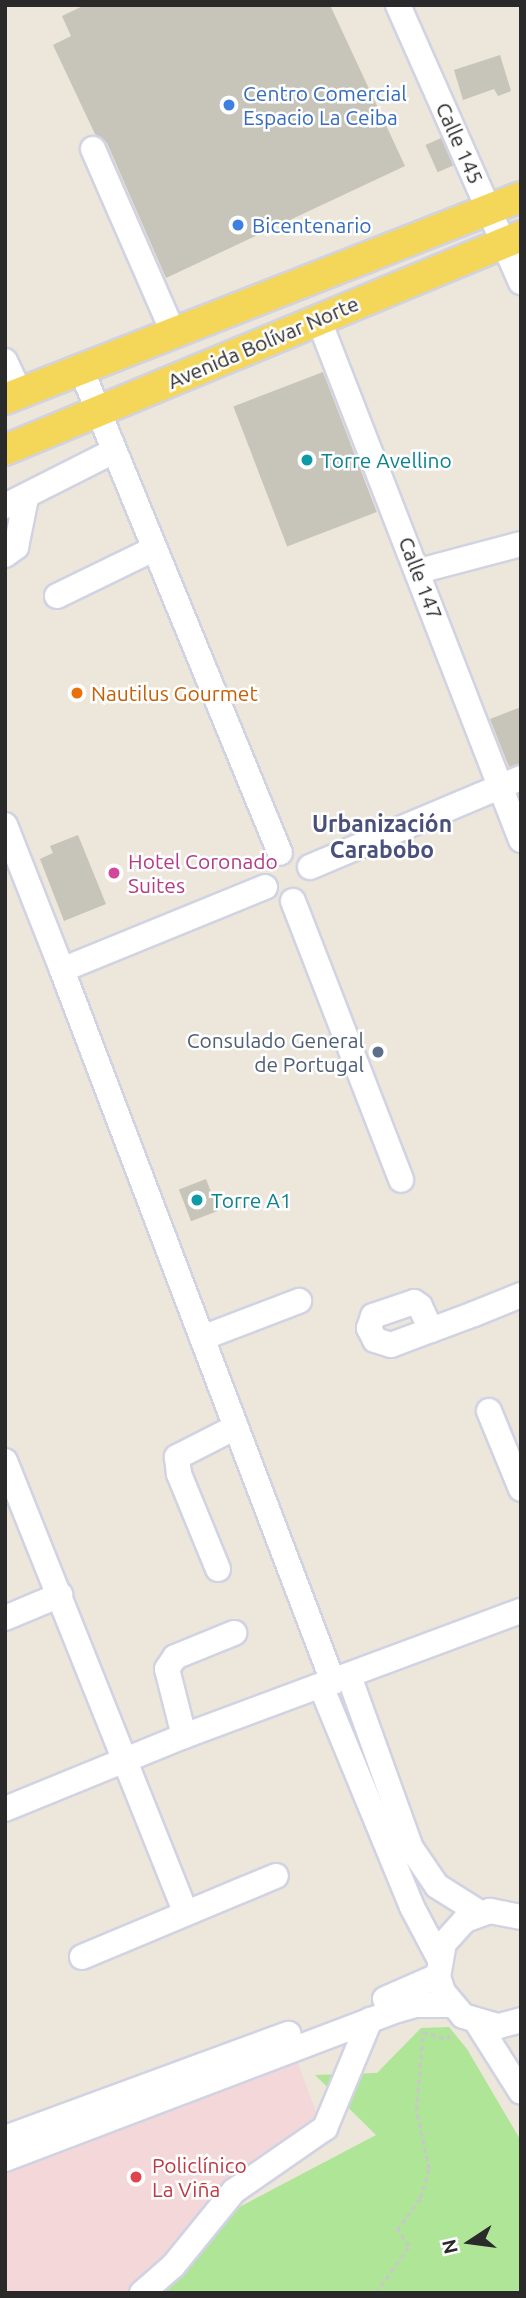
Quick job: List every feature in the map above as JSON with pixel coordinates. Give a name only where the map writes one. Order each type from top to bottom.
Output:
[{"type":"main road","name":"Avenida Bolívar Norte","points":[[12,396],[521,197]]},
{"type":"main road","name":"Avenida Bolívar Norte","points":[[5,450],[512,239]]},
{"type":"street","name":"Calle 145","points":[[398,5],[489,209],[512,239],[521,282]]},
{"type":"street","points":[[93,149],[173,332]]},
{"type":"street","name":"Calle 147","points":[[318,318],[419,571],[510,782],[521,840]]},
{"type":"street","points":[[5,361],[12,396]]},
{"type":"street","points":[[81,369],[280,853]]},
{"type":"street","points":[[5,555],[16,547],[16,502],[114,451]]},
{"type":"street","points":[[419,571],[521,544]]},
{"type":"street","points":[[57,596],[154,549]]},
{"type":"street","points":[[310,867],[510,782]]},
{"type":"street","points":[[5,825],[334,1681],[412,1908],[464,2015],[521,2092]]},
{"type":"street","points":[[280,853],[300,856],[310,867],[309,888],[293,901]]},
{"type":"street","points":[[280,853],[265,867],[265,887],[274,897],[293,901]]},
{"type":"street","points":[[62,970],[265,887]]},
{"type":"street","points":[[293,901],[401,1180]]},
{"type":"street","points":[[431,1331],[521,1295]]},
{"type":"street","points":[[202,1338],[299,1301]]},
{"type":"street","points":[[489,1412],[521,1489]]},
{"type":"street","points":[[218,1569],[179,1474],[177,1457],[236,1427]]},
{"type":"street","points":[[5,1461],[127,1759],[186,1913]]},
{"type":"street","points":[[5,1618],[60,1595]]},
{"type":"street","points":[[5,1809],[184,1736],[521,1611]]},
{"type":"street","points":[[184,1736],[167,1669],[175,1657],[234,1633]]},
{"type":"street","points":[[334,1681],[411,1848],[437,1886],[480,1913]]},
{"type":"street","points":[[82,1957],[276,1876]]},
{"type":"street","points":[[7,2149],[396,1996],[439,1967],[453,1930],[480,1913],[500,1911],[521,1917]]},
{"type":"street","points":[[7,2149],[416,2005],[499,2026],[521,2020]]},
{"type":"street","points":[[142,2293],[173,2266],[234,2192],[318,2137],[370,2020]]},
{"type":"path","points":[[376,2293],[409,2246],[397,2230],[420,2198],[429,2169],[416,2110],[423,2032],[447,2039],[464,2015]]},
{"type":"shaded area","name":"Policlínico La Viña","points":[[295,2055],[326,2139],[248,2189],[154,2293],[5,2293],[5,2165]]},
{"type":"green space","points":[[449,2027],[467,2049],[521,2141],[521,2293],[154,2293],[211,2222],[376,2135],[315,2075],[377,2073],[421,2028]]},
{"type":"building","name":"Centro Comercial Espacio La Ceiba","points":[[85,5],[330,5],[405,166],[166,278],[107,143],[95,134],[53,45],[71,36],[62,16]]},
{"type":"building","points":[[500,55],[511,91],[498,96],[494,89],[463,100],[454,70]]},
{"type":"building","points":[[441,138],[453,165],[438,172],[425,145]]},
{"type":"building","name":"Torre Avellino","points":[[323,372],[377,512],[287,546],[233,406]]},
{"type":"building","points":[[521,707],[521,763],[509,767],[490,719]]},
{"type":"building","points":[[78,835],[106,904],[64,921],[40,859],[53,853],[50,846]]},
{"type":"building","name":"Torre A1","points":[[206,1179],[218,1211],[191,1221],[179,1189]]},
{"type":"place","name":"Centro Comercial Espacio La Ceiba","points":[[229,105]]},
{"type":"place","name":"Bicentenario","points":[[238,225]]},
{"type":"place","name":"Torre Avellino","points":[[307,460]]},
{"type":"place","name":"Nautilus Gourmet","points":[[77,693]]},
{"type":"place","name":"Hotel Coronado Suites","points":[[114,873]]},
{"type":"place","name":"Consulado General de Portugal","points":[[378,1052]]},
{"type":"place","name":"Torre A1","points":[[197,1200]]},
{"type":"place","name":"Policlínico La Viña","points":[[136,2177]]},
{"type":"district","name":"Urbanización Carabobo","points":[[382,837]]}]
